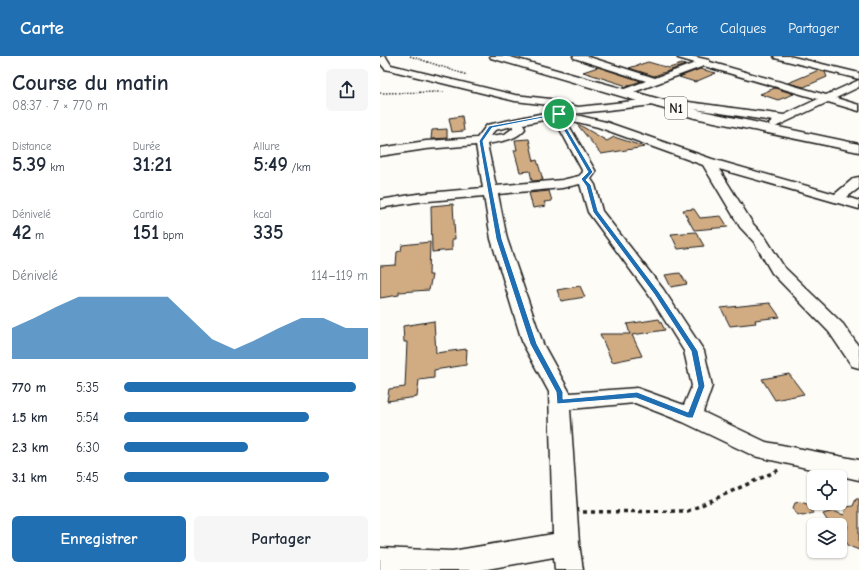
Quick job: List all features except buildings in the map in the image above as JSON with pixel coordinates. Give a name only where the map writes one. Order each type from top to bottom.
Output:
[{"type":"highway","name":"N1","points":[[506,57],[655,103],[764,129],[859,148]]},
{"type":"street","points":[[577,56],[655,81]]},
{"type":"street","points":[[681,56],[859,108]]},
{"type":"street","points":[[623,94],[721,56]]},
{"type":"street","points":[[778,56],[859,76]]},
{"type":"street","points":[[798,61],[811,56]]},
{"type":"street","points":[[380,60],[383,59],[388,67],[515,98],[550,102],[578,110]]},
{"type":"street","points":[[764,129],[859,83]]},
{"type":"street","points":[[569,570],[566,543],[559,392],[531,336],[499,239],[481,141],[491,127],[578,110],[655,103],[681,104],[785,119]]},
{"type":"street","points":[[559,114],[602,124],[708,162],[859,205]]},
{"type":"street","points":[[380,204],[416,198],[562,184],[584,179],[589,176],[590,172],[560,120],[559,114]]},
{"type":"street","points":[[380,152],[426,145],[481,141]]},
{"type":"street","points":[[418,159],[461,142]]},
{"type":"street","points":[[708,162],[747,227],[760,240],[778,270],[836,328],[859,361]]},
{"type":"street","points":[[584,179],[588,185],[596,212],[657,293],[694,351],[702,386],[690,416]]},
{"type":"street","points":[[837,199],[858,184]]},
{"type":"street","points":[[560,402],[637,395],[690,416],[762,450],[859,470]]},
{"type":"street","points":[[380,560],[452,563],[566,543]]},
{"type":"path","points":[[380,93],[450,92]]},
{"type":"path","points":[[565,512],[688,511],[804,459]]},
{"type":"route","points":[[559,114],[560,120],[590,172],[589,176],[584,179],[588,185],[596,212],[657,293],[694,351],[702,386],[690,416],[637,395],[560,402],[559,392],[534,344],[499,239],[481,141],[491,127],[559,114]]}]
